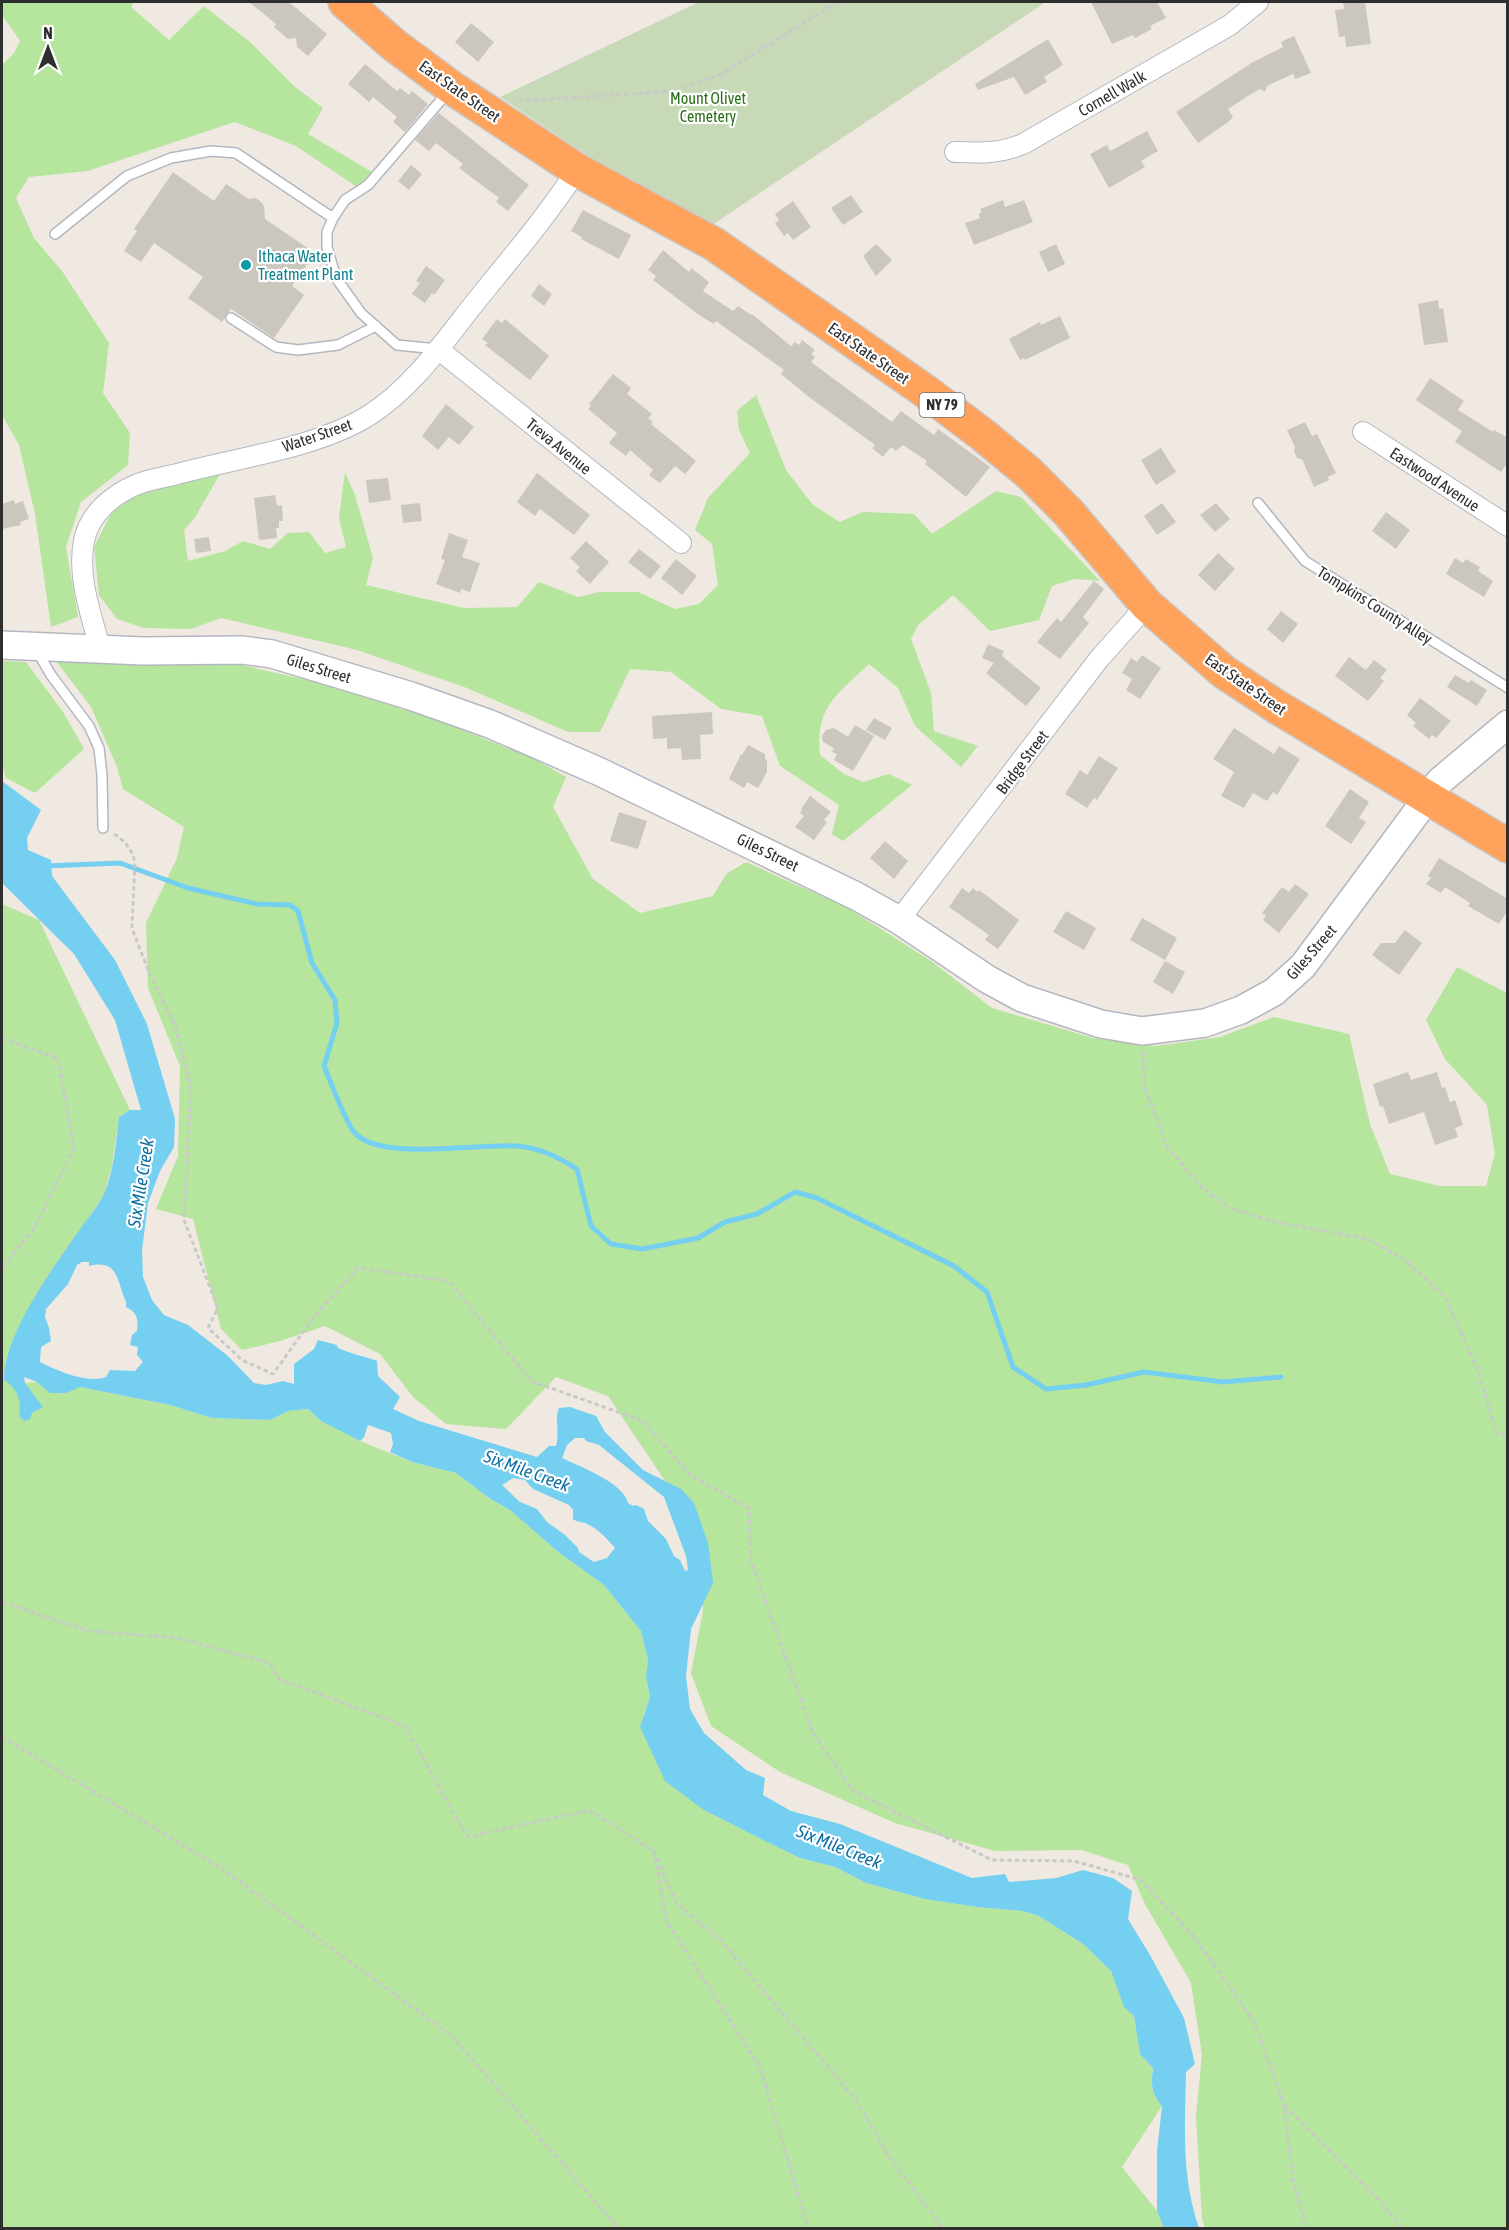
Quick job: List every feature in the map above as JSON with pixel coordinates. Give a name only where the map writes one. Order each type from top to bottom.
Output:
[{"type":"highway","name":"East State Street","points":[[345,2],[394,45],[452,88],[577,171],[714,244],[983,435],[1029,473],[1068,512],[1147,605],[1224,672],[1277,707],[1508,846]]},
{"type":"street","name":"Cornell Walk","points":[[955,152],[984,154],[1004,152],[1023,144],[1230,25],[1258,2]]},
{"type":"street","name":"Water Street","points":[[100,648],[86,593],[81,559],[89,525],[106,503],[137,484],[298,444],[339,430],[367,417],[384,405],[414,377],[438,349],[549,211],[577,171]]},
{"type":"street","name":"Treva Avenue","points":[[438,349],[681,543]]},
{"type":"street","name":"Eastwood Avenue","points":[[1363,432],[1508,526]]},
{"type":"street","name":"Bridge Street","points":[[899,920],[1099,659],[1147,605]]},
{"type":"street","name":"Giles Street","points":[[2,645],[143,651],[242,650],[272,654],[434,704],[490,723],[598,771],[856,896],[899,920],[987,979],[1022,998],[1101,1024],[1142,1031],[1204,1023],[1241,1010],[1274,992],[1303,966],[1427,796],[1448,774],[1508,724]]},
{"type":"lane","points":[[438,349],[397,345],[361,313],[336,279],[327,247],[327,232],[345,200],[368,185],[452,88]]},
{"type":"lane","points":[[55,234],[127,176],[171,158],[210,151],[236,153],[333,218]]},
{"type":"lane","points":[[231,318],[276,347],[298,350],[338,345],[376,326]]},
{"type":"lane","name":"Tompkins County Alley","points":[[1258,503],[1305,561],[1508,688]]},
{"type":"lane","points":[[35,646],[51,675],[88,726],[99,747],[103,828]]},
{"type":"path","points":[[489,113],[516,101],[677,91],[720,74],[838,2]]},
{"type":"path","points":[[103,828],[122,839],[133,852],[135,863],[132,928],[148,970],[175,1025],[191,1088],[184,1220],[218,1308],[208,1328],[242,1360],[273,1374],[316,1314],[358,1268],[449,1281],[531,1381],[643,1421],[690,1475],[748,1508],[751,1561],[813,1733],[852,1791],[992,1860],[1074,1861],[1141,1880],[1197,1940],[1254,2022],[1284,2104],[1293,2180],[1306,2229]]},
{"type":"path","points":[[1142,1031],[1145,1088],[1167,1146],[1202,1188],[1232,1209],[1280,1223],[1368,1239],[1405,1260],[1444,1295],[1476,1366],[1497,1433],[1508,1435]]},
{"type":"path","points":[[2,1039],[58,1058],[74,1148],[33,1230],[2,1267]]},
{"type":"path","points":[[2,1602],[89,1631],[178,1638],[270,1663],[279,1679],[405,1726],[467,1837],[589,1810],[654,1851],[677,1904],[722,1942],[857,2101],[889,2157],[943,2229]]},
{"type":"path","points":[[2,1737],[221,1868],[452,2036],[618,2229]]},
{"type":"path","points":[[654,1851],[667,1922],[760,2067],[808,2229]]},
{"type":"path","points":[[1284,2104],[1380,2202],[1402,2229]]},
{"type":"green space","points":[[2,2],[134,2],[131,7],[169,40],[204,6],[251,43],[294,86],[323,108],[308,134],[372,172],[357,187],[296,146],[235,122],[88,171],[29,177],[16,198],[34,238],[62,271],[109,343],[103,393],[130,433],[128,465],[81,502],[66,547],[78,617],[51,627],[35,514],[19,445],[2,415],[2,65],[14,53],[20,41],[2,15]]},
{"type":"green space","name":"Mount Olivet Cemetery","points":[[699,2],[1046,2],[712,225],[605,167],[500,97]]},
{"type":"green space","points":[[756,395],[786,470],[813,505],[840,522],[863,512],[914,514],[932,534],[996,491],[1021,497],[1100,581],[1074,579],[1052,586],[1039,620],[990,631],[953,595],[918,625],[911,639],[931,693],[934,731],[978,746],[961,767],[915,726],[898,688],[869,664],[839,693],[831,702],[821,724],[820,755],[844,774],[863,782],[889,774],[912,785],[843,841],[832,834],[839,805],[780,766],[762,716],[721,709],[671,672],[630,669],[600,732],[568,732],[467,688],[357,650],[221,618],[191,629],[144,628],[117,619],[99,595],[94,547],[113,510],[150,487],[223,469],[194,519],[184,530],[188,561],[225,551],[243,541],[270,549],[288,533],[309,532],[325,553],[346,547],[339,518],[345,472],[355,495],[373,558],[366,585],[464,608],[517,607],[539,582],[578,597],[599,592],[638,592],[675,609],[699,604],[718,585],[712,544],[695,530],[708,498],[750,453],[739,430],[737,411]]},
{"type":"green space","points":[[2,661],[26,662],[63,712],[84,749],[35,793],[6,778],[2,765]]},
{"type":"green space","points":[[56,661],[228,662],[312,681],[434,719],[533,758],[566,777],[553,807],[593,879],[640,913],[713,896],[726,874],[746,862],[848,908],[931,961],[992,1008],[1093,1038],[1156,1046],[1220,1037],[1274,1017],[1349,1034],[1370,1124],[1390,1174],[1440,1186],[1486,1186],[1495,1154],[1487,1105],[1445,1059],[1426,1020],[1457,967],[1507,993],[1507,2228],[1205,2228],[1202,2219],[1196,2116],[1202,2055],[1191,1983],[1145,1904],[1128,1865],[1081,1850],[995,1851],[895,1823],[780,1772],[711,1726],[691,1673],[703,1611],[696,1527],[608,1396],[556,1377],[506,1429],[446,1424],[413,1397],[380,1354],[325,1326],[280,1341],[242,1350],[221,1329],[193,1219],[156,1209],[178,1156],[180,1066],[148,988],[146,923],[177,858],[184,827],[123,789],[117,767],[91,707]]},
{"type":"green space","points":[[2,904],[39,920],[130,1110],[119,1117],[112,1165],[104,1195],[71,1243],[18,1329],[13,1386],[22,1404],[19,1416],[24,1421],[25,1383],[37,1382],[57,1393],[80,1387],[170,1405],[212,1418],[270,1420],[288,1411],[308,1409],[321,1421],[360,1441],[412,1462],[456,1473],[489,1498],[510,1510],[557,1551],[604,1585],[641,1631],[648,1660],[646,1676],[650,1697],[644,1714],[704,1810],[800,1858],[835,1867],[866,1883],[925,1899],[1023,1911],[1039,1916],[1083,1944],[1111,1971],[1124,2006],[1134,2016],[1140,2054],[1153,2068],[1153,2088],[1162,2106],[1122,2167],[1157,2211],[1164,2228],[2,2228]]},
{"type":"water","name":"Six Mile Creek","points":[[2,781],[41,810],[27,838],[28,850],[51,860],[52,876],[115,960],[147,1024],[175,1119],[174,1147],[160,1171],[148,1203],[142,1250],[143,1277],[152,1300],[164,1315],[188,1325],[228,1356],[254,1383],[266,1385],[283,1381],[294,1384],[294,1364],[314,1349],[318,1340],[337,1345],[343,1350],[377,1361],[378,1376],[400,1397],[393,1409],[419,1421],[537,1457],[549,1446],[556,1446],[559,1408],[570,1407],[596,1416],[605,1432],[643,1470],[681,1489],[694,1503],[708,1543],[713,1583],[691,1629],[686,1676],[690,1709],[704,1733],[746,1770],[765,1778],[763,1795],[791,1811],[840,1824],[972,1878],[1005,1874],[1009,1882],[1056,1878],[1083,1870],[1113,1878],[1132,1891],[1128,1919],[1184,2018],[1195,2064],[1186,2072],[1185,2151],[1189,2189],[1199,2228],[1164,2228],[1157,2211],[1157,2151],[1162,2106],[1153,2088],[1153,2068],[1140,2054],[1134,2016],[1124,2007],[1111,1971],[1083,1944],[1039,1916],[1023,1911],[925,1899],[866,1883],[835,1867],[800,1858],[767,1842],[704,1810],[665,1781],[640,1727],[650,1697],[646,1676],[648,1660],[641,1631],[604,1585],[557,1551],[510,1510],[489,1498],[456,1473],[412,1462],[390,1452],[393,1444],[391,1433],[368,1425],[360,1441],[321,1421],[308,1409],[288,1411],[270,1420],[212,1418],[170,1405],[80,1387],[66,1393],[50,1393],[37,1382],[24,1377],[25,1383],[43,1407],[32,1413],[30,1419],[24,1421],[19,1416],[18,1395],[4,1380],[12,1342],[32,1301],[104,1194],[116,1146],[119,1117],[130,1110],[141,1110],[115,1020],[74,954],[2,883]],"holes":[[[89,1262],[89,1266],[105,1265],[111,1268],[117,1277],[126,1307],[136,1317],[137,1331],[132,1335],[130,1345],[138,1347],[137,1355],[143,1362],[135,1371],[110,1370],[106,1377],[90,1379],[64,1373],[40,1362],[41,1347],[51,1341],[45,1317],[46,1309],[68,1284],[77,1265]],[[575,1438],[584,1438],[586,1441],[599,1445],[664,1497],[686,1556],[688,1570],[685,1571],[680,1560],[674,1556],[666,1539],[648,1521],[644,1509],[628,1503],[625,1496],[610,1482],[562,1458],[567,1445]],[[513,1478],[525,1480],[533,1489],[569,1505],[573,1510],[573,1519],[595,1528],[615,1548],[607,1558],[594,1562],[579,1552],[578,1548],[547,1522],[537,1509],[520,1502],[502,1485]]]},
{"type":"building","points":[[249,2],[289,2],[327,34],[308,56],[297,47],[296,38],[288,39],[274,27],[276,24]]},
{"type":"building","points":[[1091,2],[1157,2],[1166,18],[1150,26],[1152,29],[1135,38],[1133,35],[1112,44]]},
{"type":"building","points":[[1343,2],[1365,2],[1371,44],[1346,47],[1345,36],[1339,37],[1335,10],[1344,9]]},
{"type":"building","points":[[471,23],[494,42],[478,62],[455,42]]},
{"type":"building","points":[[1294,36],[1311,73],[1295,79],[1293,74],[1267,86],[1265,92],[1260,89],[1251,94],[1228,109],[1233,117],[1228,122],[1198,143],[1176,112],[1253,62],[1283,47],[1281,42]]},
{"type":"building","points":[[1048,39],[1063,65],[1044,77],[1047,82],[1025,95],[1014,77],[978,90],[975,84]]},
{"type":"building","points":[[365,64],[397,91],[400,88],[409,95],[412,91],[428,104],[405,132],[393,122],[397,117],[373,97],[369,102],[348,84]]},
{"type":"building","points":[[439,113],[529,185],[508,211],[496,202],[499,198],[459,168],[463,164],[436,143],[429,151],[415,140]]},
{"type":"building","points":[[1147,131],[1158,151],[1141,161],[1145,167],[1109,188],[1090,154],[1107,145],[1110,151]]},
{"type":"building","points":[[411,165],[422,174],[409,190],[398,181]]},
{"type":"building","name":"Ithaca Water Treatment Plant","points":[[173,172],[214,201],[226,184],[249,199],[255,198],[264,206],[265,219],[315,253],[292,286],[304,295],[274,338],[231,309],[222,322],[188,298],[203,277],[154,243],[141,262],[124,251],[137,231],[134,229]]},
{"type":"building","points":[[851,195],[863,212],[843,225],[831,208]]},
{"type":"building","points":[[1003,200],[1005,207],[1024,200],[1033,222],[974,245],[965,223],[980,218],[979,214],[982,212],[980,209]]},
{"type":"building","points":[[793,201],[811,227],[793,240],[788,233],[784,236],[775,223],[779,220],[775,214]]},
{"type":"building","points":[[583,210],[631,235],[619,259],[581,239],[582,237],[571,231]]},
{"type":"building","points":[[876,244],[892,260],[876,276],[863,256]]},
{"type":"building","points":[[1056,244],[1065,264],[1048,272],[1039,252]]},
{"type":"building","points":[[663,250],[689,272],[691,268],[709,282],[703,291],[733,311],[738,306],[752,314],[791,346],[795,342],[799,345],[802,340],[815,350],[811,354],[815,357],[811,362],[892,422],[901,411],[934,435],[938,429],[990,467],[966,497],[925,464],[927,461],[903,445],[896,451],[891,447],[883,457],[872,448],[875,445],[781,374],[784,370],[716,321],[714,324],[699,315],[653,280],[656,276],[648,270]]},
{"type":"building","points":[[426,266],[445,280],[425,303],[412,294],[420,283],[416,281]]},
{"type":"building","points":[[539,284],[552,294],[544,306],[531,296]]},
{"type":"building","points":[[1438,300],[1439,309],[1443,308],[1448,342],[1424,345],[1418,304]]},
{"type":"building","points":[[1060,316],[1070,338],[1025,360],[1024,358],[1020,360],[1009,339],[1040,322],[1041,325]]},
{"type":"building","points":[[497,319],[502,323],[505,319],[549,356],[530,380],[485,345],[488,343],[482,339]]},
{"type":"building","points":[[613,374],[631,388],[627,394],[652,414],[648,418],[653,422],[651,424],[696,461],[685,474],[675,466],[660,483],[649,475],[653,470],[630,450],[626,456],[609,443],[617,433],[588,409],[591,406],[589,404]]},
{"type":"building","points":[[1430,378],[1464,401],[1458,410],[1493,432],[1494,430],[1508,438],[1508,462],[1501,472],[1455,442],[1462,431],[1416,400]]},
{"type":"building","points":[[446,404],[474,427],[459,445],[449,437],[438,450],[422,436]]},
{"type":"building","points":[[1305,422],[1312,436],[1317,434],[1336,473],[1328,477],[1329,480],[1314,487],[1302,459],[1297,458],[1295,447],[1287,430]]},
{"type":"building","points":[[1161,448],[1176,472],[1156,485],[1141,460]]},
{"type":"building","points":[[537,473],[590,515],[574,535],[540,509],[535,516],[517,502]]},
{"type":"building","points":[[388,478],[391,500],[369,503],[366,480]]},
{"type":"building","points":[[275,495],[277,506],[282,505],[283,521],[279,521],[279,528],[276,528],[277,538],[259,540],[254,498]]},
{"type":"building","points":[[14,500],[15,504],[23,501],[29,519],[20,522],[21,525],[2,529],[2,504]]},
{"type":"building","points":[[420,503],[422,521],[403,523],[401,505]]},
{"type":"building","points":[[1162,503],[1176,522],[1157,535],[1144,516]]},
{"type":"building","points":[[1216,503],[1230,519],[1215,532],[1200,515]]},
{"type":"building","points":[[1386,512],[1410,530],[1396,549],[1372,531]]},
{"type":"building","points":[[449,533],[468,540],[462,557],[480,563],[470,592],[461,589],[460,593],[436,584],[445,560],[441,559]]},
{"type":"building","points":[[209,537],[211,551],[196,553],[194,539]]},
{"type":"building","points":[[586,541],[609,562],[590,584],[576,571],[580,567],[570,558]]},
{"type":"building","points":[[639,549],[661,566],[650,579],[628,562]]},
{"type":"building","points":[[1218,553],[1235,569],[1215,591],[1198,575]]},
{"type":"building","points":[[1455,558],[1463,563],[1466,559],[1480,567],[1478,571],[1493,581],[1484,597],[1446,574]]},
{"type":"building","points":[[676,559],[697,576],[682,595],[661,578]]},
{"type":"building","points":[[1094,581],[1104,589],[1083,617],[1089,623],[1060,659],[1037,642],[1057,618],[1061,622]]},
{"type":"building","points":[[1281,611],[1298,624],[1283,643],[1267,629]]},
{"type":"building","points":[[988,644],[1004,651],[1002,656],[1041,688],[1026,706],[986,673],[994,663],[982,658]]},
{"type":"building","points":[[1142,655],[1161,668],[1140,699],[1126,690],[1132,679],[1122,673],[1131,658],[1137,662]]},
{"type":"building","points":[[1349,657],[1366,670],[1374,660],[1387,670],[1380,678],[1384,681],[1368,701],[1335,676]]},
{"type":"building","points":[[1455,675],[1469,683],[1471,680],[1487,690],[1477,706],[1447,687]]},
{"type":"building","points":[[1420,698],[1451,721],[1436,738],[1432,735],[1429,739],[1413,726],[1416,723],[1407,715]]},
{"type":"building","points":[[712,712],[713,734],[700,735],[701,759],[682,760],[681,748],[667,749],[667,738],[653,739],[652,716]]},
{"type":"building","points":[[874,718],[892,728],[885,740],[866,730]]},
{"type":"building","points":[[855,725],[874,736],[853,771],[834,760],[837,754],[832,752],[834,748],[823,742],[822,736],[826,730],[834,728],[848,737]]},
{"type":"building","points":[[1234,728],[1274,754],[1279,746],[1300,759],[1277,795],[1273,792],[1267,801],[1253,793],[1244,808],[1221,796],[1234,772],[1213,759]]},
{"type":"building","points":[[748,745],[765,754],[767,760],[767,772],[758,788],[747,782],[744,788],[729,779]]},
{"type":"building","points":[[1099,756],[1118,768],[1097,800],[1094,798],[1087,808],[1065,794],[1080,770],[1087,775]]},
{"type":"building","points":[[1350,789],[1369,802],[1359,818],[1366,822],[1351,844],[1325,826]]},
{"type":"building","points":[[810,796],[831,812],[824,820],[827,822],[814,840],[795,827],[804,816],[800,813],[801,809]]},
{"type":"building","points":[[619,812],[647,821],[638,849],[610,841]]},
{"type":"building","points":[[885,841],[908,861],[894,879],[870,858]]},
{"type":"building","points":[[1439,858],[1508,899],[1508,910],[1499,924],[1468,906],[1470,903],[1445,887],[1441,893],[1426,884]]},
{"type":"building","points":[[1295,884],[1309,894],[1279,933],[1263,920],[1266,916],[1262,913],[1282,887],[1289,892]]},
{"type":"building","points":[[962,888],[969,893],[973,888],[977,892],[979,890],[1019,920],[998,949],[985,940],[989,935],[949,907]]},
{"type":"building","points":[[1066,911],[1096,928],[1084,950],[1053,932]]},
{"type":"building","points":[[1142,918],[1177,938],[1165,960],[1130,940]]},
{"type":"building","points":[[1405,930],[1422,943],[1399,975],[1372,955],[1381,943],[1395,943]]},
{"type":"building","points":[[1165,961],[1185,972],[1173,994],[1153,982]]},
{"type":"building","points":[[1408,1072],[1411,1080],[1437,1072],[1450,1102],[1455,1100],[1463,1125],[1455,1128],[1458,1137],[1435,1145],[1424,1112],[1389,1124],[1383,1106],[1380,1107],[1373,1084]]},
{"type":"waterway","points":[[45,866],[120,863],[188,888],[257,904],[290,905],[298,911],[312,963],[335,1000],[337,1023],[324,1066],[343,1112],[355,1133],[368,1142],[386,1147],[431,1149],[517,1146],[548,1154],[577,1169],[591,1226],[611,1244],[642,1249],[698,1238],[725,1222],[757,1214],[795,1192],[817,1198],[954,1266],[987,1292],[1013,1367],[1046,1389],[1086,1385],[1144,1372],[1223,1382],[1281,1377]]},
{"type":"place","name":"Ithaca Water Treatment Plant","points":[[246,265]]}]
